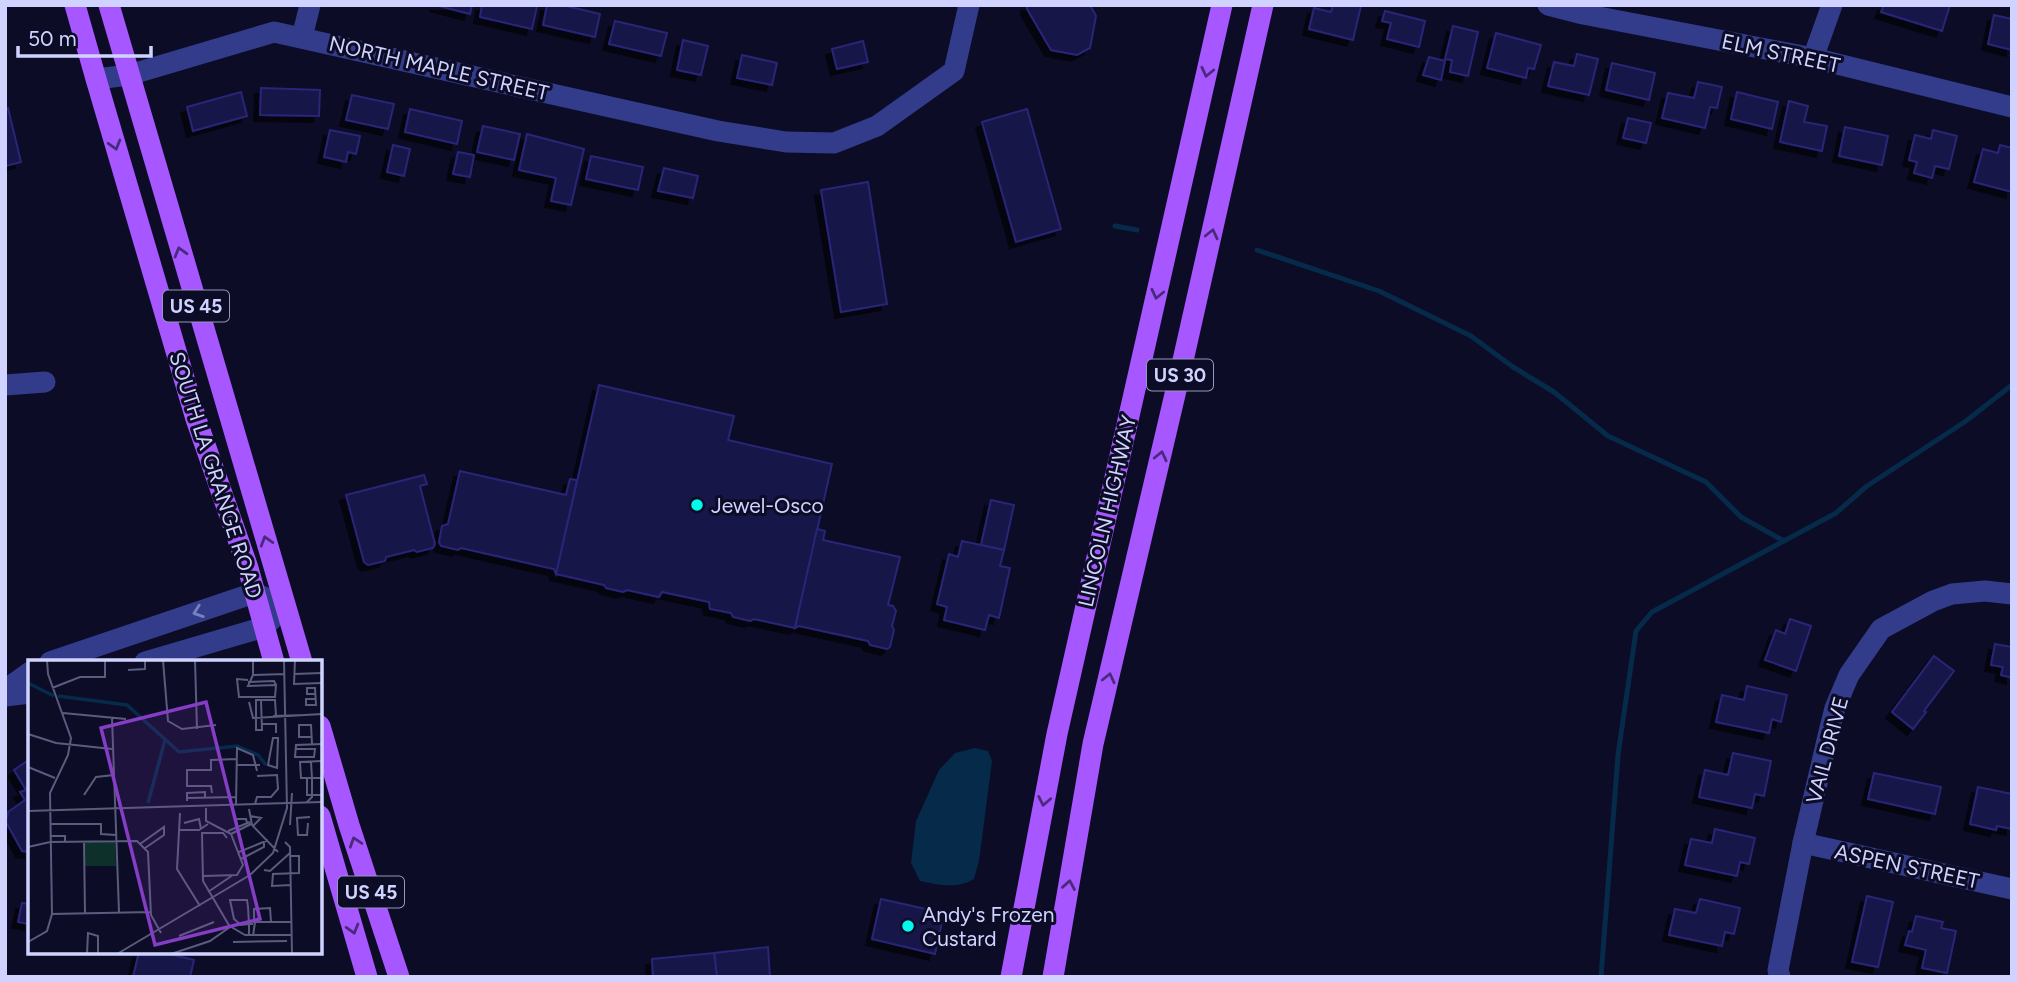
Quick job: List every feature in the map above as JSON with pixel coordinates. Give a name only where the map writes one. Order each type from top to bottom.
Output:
[{"type":"main road","name":"SOUTH LA GRANGE ROAD","points":[[75,5],[196,419],[248,568],[273,660]]},
{"type":"main road","name":"SOUTH LA GRANGE ROAD","points":[[110,5],[301,660]]},
{"type":"main road","name":"LINCOLN HIGHWAY","points":[[1011,977],[1057,734],[1222,5]]},
{"type":"main road","name":"LINCOLN HIGHWAY","points":[[1053,977],[1093,744],[1263,5]]},
{"type":"main road","name":"US 45","points":[[322,733],[399,977]]},
{"type":"main road","name":"US 45","points":[[322,823],[367,977]]},
{"type":"street","points":[[302,37],[310,5]]},
{"type":"street","name":"NORTH MAPLE STREET","points":[[96,79],[129,75],[274,32],[718,131],[786,142],[834,143],[877,126],[954,71],[969,5]]},
{"type":"street","name":"ELM STREET","points":[[1548,5],[1584,10],[1813,58],[2012,107]]},
{"type":"street","points":[[1813,58],[1832,5]]},
{"type":"street","points":[[5,385],[45,382]]},
{"type":"street","name":"VAIL DRIVE","points":[[1780,977],[1778,970],[1803,843],[1829,732],[1841,692],[1849,676],[1881,629],[1933,601],[1952,594],[1985,591],[2012,594]]},
{"type":"street","points":[[56,660],[254,593],[285,606],[264,627],[152,660]]},
{"type":"street","points":[[5,690],[28,673]]},
{"type":"street","points":[[5,696],[28,693]]},
{"type":"street","name":"ASPEN STREET","points":[[1803,843],[2012,889]]},
{"type":"water","points":[[975,748],[988,751],[992,761],[979,861],[974,879],[955,885],[920,881],[911,863],[916,821],[939,770],[955,753]]},
{"type":"building","points":[[435,5],[472,5],[470,14]]},
{"type":"building","points":[[482,5],[537,6],[532,29],[480,17]]},
{"type":"building","points":[[547,5],[562,5],[600,14],[595,37],[543,25]]},
{"type":"building","points":[[1027,5],[1090,5],[1096,16],[1090,48],[1077,55],[1051,50]]},
{"type":"building","points":[[1333,5],[1361,6],[1353,40],[1309,29],[1314,8],[1331,12]]},
{"type":"building","points":[[1884,5],[1950,5],[1942,31],[1881,12]]},
{"type":"building","points":[[1385,11],[1425,21],[1419,47],[1387,39],[1391,23],[1382,21]]},
{"type":"building","points":[[1994,15],[2012,19],[2012,50],[1988,44]]},
{"type":"building","points":[[615,21],[667,33],[661,56],[609,44]]},
{"type":"building","points":[[1453,26],[1478,32],[1468,76],[1450,72],[1452,60],[1445,59]]},
{"type":"building","points":[[1496,33],[1541,45],[1534,69],[1528,68],[1526,78],[1487,68]]},
{"type":"building","points":[[683,40],[708,46],[701,75],[677,70]]},
{"type":"building","points":[[863,41],[868,62],[837,69],[832,49]]},
{"type":"building","points":[[1577,54],[1598,59],[1589,95],[1548,86],[1554,62],[1574,66]]},
{"type":"building","points":[[742,55],[777,63],[772,85],[737,78]]},
{"type":"building","points":[[1429,57],[1445,61],[1441,80],[1423,75]]},
{"type":"building","points":[[1612,63],[1655,73],[1649,100],[1606,90]]},
{"type":"building","points":[[1698,82],[1722,87],[1717,108],[1710,107],[1705,128],[1662,118],[1668,93],[1694,98]]},
{"type":"building","points":[[261,88],[320,90],[319,116],[260,115]]},
{"type":"building","points":[[241,92],[247,116],[193,131],[187,107]]},
{"type":"building","points":[[1737,92],[1778,102],[1772,129],[1731,119]]},
{"type":"building","points":[[352,95],[394,104],[388,129],[346,120]]},
{"type":"building","points":[[1789,101],[1808,106],[1804,122],[1827,126],[1822,151],[1780,142]]},
{"type":"building","points":[[8,108],[21,162],[5,166],[5,109]]},
{"type":"building","points":[[410,109],[462,121],[457,144],[405,132]]},
{"type":"building","points":[[1027,109],[1061,229],[1016,242],[982,122]]},
{"type":"building","points":[[1628,118],[1651,123],[1646,143],[1623,138]]},
{"type":"building","points":[[483,126],[520,134],[514,160],[477,152]]},
{"type":"building","points":[[1845,127],[1888,136],[1882,165],[1839,156]]},
{"type":"building","points":[[330,130],[360,136],[356,154],[348,152],[346,162],[324,157]]},
{"type":"building","points":[[1933,130],[1957,136],[1949,169],[1935,166],[1932,178],[1914,173],[1917,162],[1909,160],[1915,135],[1931,139]]},
{"type":"building","points":[[527,134],[584,149],[571,205],[551,201],[556,178],[519,170]]},
{"type":"building","points":[[393,145],[410,149],[404,176],[387,172]]},
{"type":"building","points":[[2000,145],[2012,148],[2012,192],[1974,182],[1983,149],[1998,153]]},
{"type":"building","points":[[458,152],[474,155],[470,177],[453,174]]},
{"type":"building","points":[[591,156],[643,167],[638,190],[586,179]]},
{"type":"building","points":[[664,168],[698,176],[693,198],[658,191]]},
{"type":"building","points":[[868,182],[887,304],[841,312],[821,190]]},
{"type":"building","name":"Jewel-Osco","points":[[599,385],[734,416],[728,440],[832,464],[795,628],[733,617],[731,613],[710,609],[709,602],[662,592],[659,597],[627,590],[623,592],[556,574]]},
{"type":"building","points":[[460,471],[566,495],[570,479],[577,480],[556,574],[554,569],[441,546],[439,542],[442,526],[448,524]]},
{"type":"building","points":[[424,475],[427,484],[420,486],[435,544],[433,548],[386,557],[385,561],[368,565],[364,562],[346,495]]},
{"type":"building","points":[[991,500],[1014,505],[1004,550],[981,545]]},
{"type":"building","points":[[817,529],[825,531],[823,540],[900,557],[888,605],[893,606],[896,611],[890,647],[887,649],[870,645],[868,641],[799,626],[795,628]]},
{"type":"building","points":[[962,541],[1004,550],[1000,566],[1010,568],[999,618],[989,615],[985,630],[944,620],[947,607],[937,604],[949,554],[958,557]]},
{"type":"building","points":[[1790,619],[1811,626],[1796,671],[1765,660],[1776,630],[1785,634]]},
{"type":"building","points":[[1995,644],[2012,647],[2012,678],[2001,675],[2003,667],[1991,665]]},
{"type":"building","points":[[1934,656],[1954,671],[1913,729],[1892,712]]},
{"type":"building","points":[[1747,686],[1787,695],[1781,722],[1772,719],[1769,733],[1716,722],[1722,695],[1744,700]]},
{"type":"building","points":[[1733,753],[1771,761],[1764,796],[1755,794],[1752,808],[1699,797],[1705,770],[1728,775]]},
{"type":"building","points":[[28,760],[28,852],[22,851],[6,822],[8,812],[25,800],[20,792],[26,790],[14,770]]},
{"type":"building","points":[[1874,773],[1941,787],[1935,814],[1868,799]]},
{"type":"building","points":[[1978,787],[2012,794],[2012,829],[1997,826],[1996,830],[1970,824]]},
{"type":"building","points":[[1715,829],[1755,838],[1749,864],[1740,862],[1737,876],[1685,865],[1691,839],[1712,843]]},
{"type":"building","points":[[1867,896],[1893,902],[1878,967],[1852,962]]},
{"type":"building","name":"Andy's Frozen Custard","points":[[881,899],[944,913],[935,954],[872,939]]},
{"type":"building","points":[[1700,899],[1740,908],[1734,934],[1725,932],[1722,946],[1669,935],[1675,909],[1696,913]]},
{"type":"building","points":[[22,903],[28,904],[28,924],[18,922]]},
{"type":"building","points":[[1916,916],[1943,922],[1941,928],[1956,931],[1947,973],[1922,968],[1926,950],[1905,945]]},
{"type":"building","points":[[768,947],[770,977],[717,977],[714,953]]},
{"type":"building","points":[[714,953],[717,977],[653,977],[652,959]]},
{"type":"building","points":[[139,954],[169,954],[194,960],[190,977],[133,977]]},
{"type":"waterway","points":[[1115,226],[1137,230]]},
{"type":"waterway","points":[[1257,250],[1379,291],[1471,336],[1513,367],[1554,392],[1608,436],[1706,482],[1741,517],[1784,541]]},
{"type":"waterway","points":[[1601,977],[1618,755],[1636,631],[1652,612],[1836,513],[1867,486],[1966,421],[2012,385]]},
{"type":"place","name":"Jewel-Osco","points":[[697,505]]},
{"type":"place","name":"Andy's Frozen Custard","points":[[908,926]]}]
